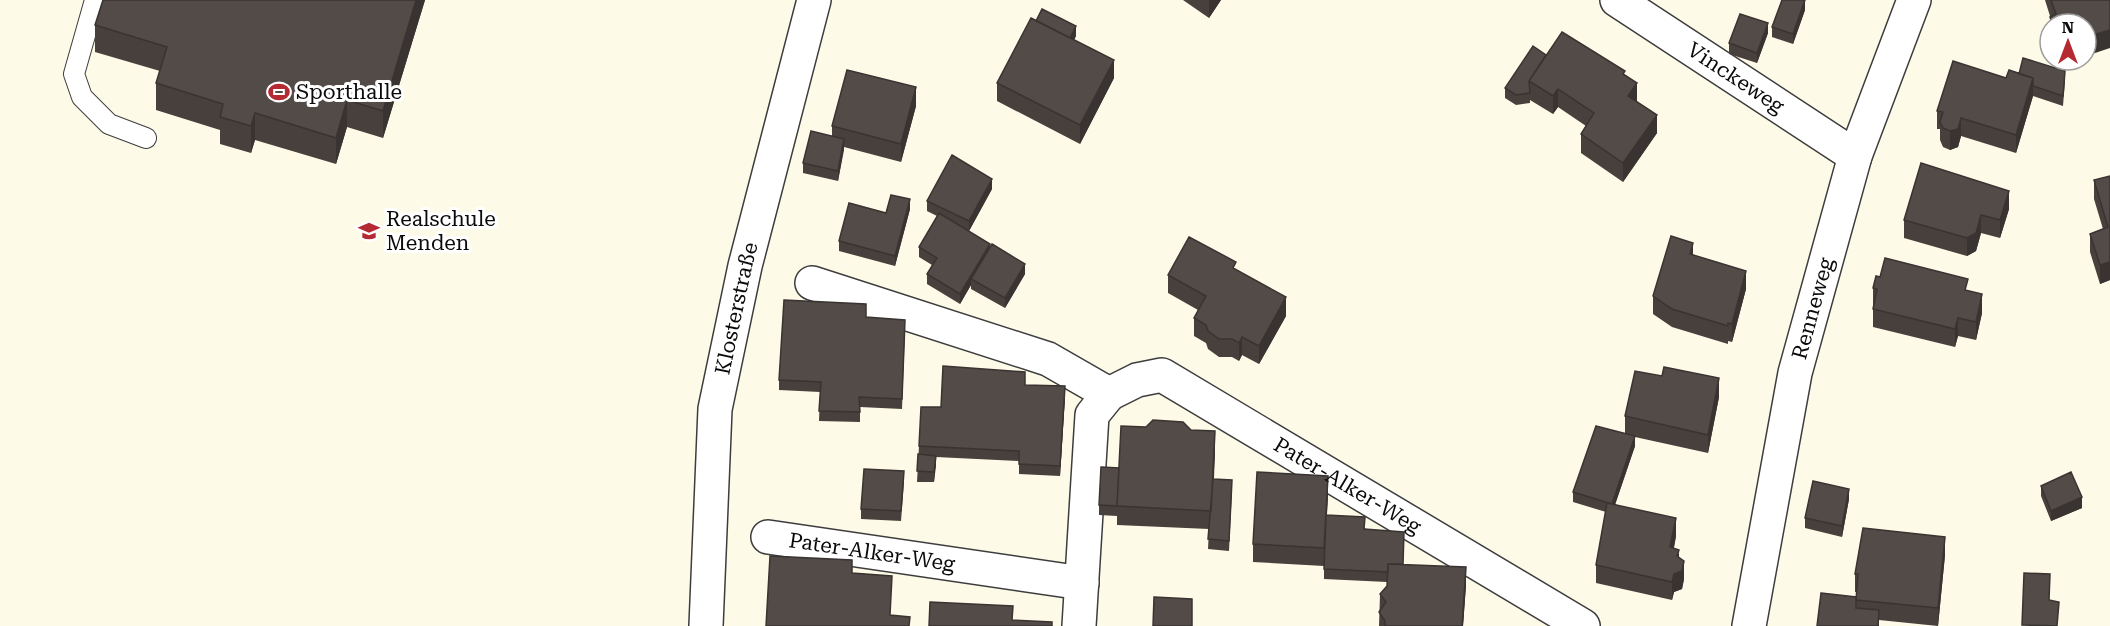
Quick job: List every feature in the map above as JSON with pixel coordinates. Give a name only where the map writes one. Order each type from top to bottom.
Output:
[{"type":"street","name":"Klosterstraße","points":[[706,626],[715,409],[745,266],[814,0]]},
{"type":"street","name":"Vinckeweg","points":[[1617,0],[1856,156]]},
{"type":"street","name":"Renneweg","points":[[1749,626],[1794,373],[1856,156],[1914,0]]},
{"type":"street","points":[[812,283],[1048,359],[1109,394]]},
{"type":"street","name":"Pater-Alker-Weg","points":[[1079,626],[1092,415],[1109,394],[1137,380],[1162,375],[1583,626]]},
{"type":"street","name":"Pater-Alker-Weg","points":[[768,537],[1082,584]]},
{"type":"lane","points":[[95,0],[74,74],[82,97],[109,124],[146,138]]},
{"type":"building","name":"Sporthalle","points":[[103,0],[416,0],[383,111],[347,100],[336,138],[255,113],[251,126],[220,117],[223,104],[156,83],[167,47],[95,25]]},
{"type":"building","points":[[1782,0],[1805,0],[1793,34],[1772,27]]},
{"type":"building","points":[[2051,0],[2110,0],[2110,30],[2098,34],[2098,12],[2055,12]]},
{"type":"building","points":[[1042,9],[1076,26],[1070,38],[1036,21]]},
{"type":"building","points":[[1740,14],[1768,23],[1757,53],[1729,43]]},
{"type":"building","points":[[1031,18],[1114,60],[1080,125],[997,83]]},
{"type":"building","points":[[1562,32],[1625,71],[1623,74],[1637,83],[1628,96],[1657,115],[1623,163],[1581,134],[1594,113],[1558,89],[1553,96],[1529,81]]},
{"type":"building","points":[[1533,46],[1546,55],[1529,81],[1530,93],[1516,95],[1505,88]]},
{"type":"building","points":[[2023,58],[2038,63],[2038,72],[2065,72],[2063,96],[2033,86],[2033,78],[2019,74]]},
{"type":"building","points":[[1953,61],[2006,78],[2009,70],[2033,78],[2016,135],[1961,118],[1958,129],[1950,131],[1943,128],[1940,122],[1943,112],[1937,111]]},
{"type":"building","points":[[847,70],[916,87],[901,144],[832,126]]},
{"type":"building","points":[[811,131],[844,139],[838,171],[803,163]]},
{"type":"building","points":[[952,155],[992,179],[969,221],[927,201]]},
{"type":"building","points":[[1921,163],[2009,191],[2000,220],[1981,215],[1976,233],[1967,238],[1904,220]]},
{"type":"building","points":[[2110,176],[2110,262],[2100,265],[2090,234],[2108,227],[2094,180]]},
{"type":"building","points":[[891,195],[910,199],[895,256],[839,241],[849,203],[886,213]]},
{"type":"building","points":[[939,213],[990,244],[960,294],[927,274],[937,258],[919,247]]},
{"type":"building","points":[[1671,236],[1693,243],[1690,254],[1746,271],[1732,324],[1728,323],[1728,326],[1672,309],[1653,296]]},
{"type":"building","points":[[1189,237],[1236,262],[1233,268],[1286,297],[1259,346],[1242,337],[1239,343],[1232,339],[1219,339],[1208,331],[1206,325],[1194,318],[1206,296],[1168,275]]},
{"type":"building","points":[[992,244],[1025,264],[1005,298],[971,279]]},
{"type":"building","points":[[1885,258],[1968,279],[1965,290],[1982,294],[1976,322],[1958,318],[1955,329],[1873,309],[1877,289],[1873,288],[1876,276],[1880,277]]},
{"type":"building","points":[[784,300],[866,304],[866,317],[905,320],[902,399],[859,397],[860,412],[819,411],[821,382],[779,380]]},
{"type":"building","points":[[943,366],[1025,372],[1025,385],[1065,386],[1060,466],[1019,464],[1019,451],[919,446],[921,407],[941,407]]},
{"type":"building","points":[[1664,367],[1719,378],[1708,435],[1625,416],[1635,371],[1662,376]]},
{"type":"building","points":[[1153,420],[1183,422],[1191,430],[1215,431],[1211,511],[1117,506],[1121,426],[1146,427]]},
{"type":"building","points":[[1596,426],[1635,436],[1612,504],[1573,492]]},
{"type":"building","points":[[918,454],[936,456],[934,472],[917,471]]},
{"type":"building","points":[[1101,467],[1119,468],[1117,506],[1099,505]]},
{"type":"building","points":[[864,469],[904,471],[901,511],[861,509]]},
{"type":"building","points":[[1257,472],[1328,476],[1324,548],[1253,544]]},
{"type":"building","points":[[2071,472],[2082,497],[2051,511],[2041,486]]},
{"type":"building","points":[[1213,479],[1232,480],[1229,541],[1208,539]]},
{"type":"building","points":[[1813,481],[1849,489],[1842,526],[1805,518]]},
{"type":"building","points":[[1607,503],[1676,518],[1670,547],[1679,550],[1677,556],[1684,561],[1682,571],[1674,574],[1672,582],[1596,565]]},
{"type":"building","points":[[1326,515],[1365,517],[1364,529],[1404,532],[1403,564],[1388,564],[1388,572],[1324,569]]},
{"type":"building","points":[[1863,528],[1945,537],[1938,608],[1856,600],[1858,574],[1855,574]]},
{"type":"building","points":[[770,556],[852,560],[852,573],[892,576],[890,615],[910,617],[909,626],[766,626]]},
{"type":"building","points":[[1388,564],[1466,567],[1462,626],[1385,626],[1385,621],[1379,612],[1386,602],[1380,594],[1387,586]]},
{"type":"building","points":[[2024,573],[2050,574],[2049,600],[2059,602],[2057,626],[2022,625]]},
{"type":"building","points":[[1821,593],[1856,597],[1856,608],[1879,610],[1878,626],[1817,626]]},
{"type":"building","points":[[1154,597],[1192,599],[1192,626],[1153,626]]},
{"type":"building","points":[[930,602],[1013,606],[1012,620],[1052,622],[1052,626],[929,626]]},
{"type":"place","name":"Sporthalle","points":[[279,92]]},
{"type":"place","name":"Realschule Menden","points":[[369,231]]}]
